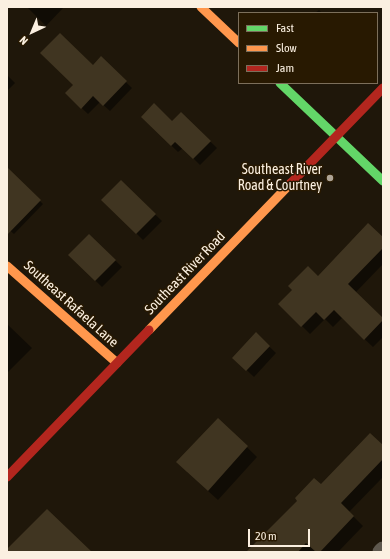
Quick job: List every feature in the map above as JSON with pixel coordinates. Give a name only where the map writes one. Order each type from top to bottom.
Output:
[{"type":"street","points":[[201,7],[238,42]]},
{"type":"street","points":[[281,84],[383,181]]},
{"type":"street","name":"Southeast River Road","points":[[7,477],[383,88]]},
{"type":"street","name":"Southeast Rafaela Lane","points":[[7,266],[117,363]]},
{"type":"building","points":[[60,33],[93,65],[101,56],[127,81],[103,106],[93,96],[81,109],[65,93],[73,85],[40,53]]},
{"type":"building","points":[[154,103],[172,121],[181,112],[211,141],[193,159],[175,142],[171,146],[141,117]]},
{"type":"building","points":[[7,167],[41,200],[7,235]]},
{"type":"building","points":[[121,180],[156,214],[136,234],[101,200]]},
{"type":"building","points":[[368,223],[383,237],[383,248],[348,284],[383,318],[383,320],[364,340],[334,310],[324,320],[316,312],[301,327],[278,304],[292,290],[288,286],[308,266],[318,276]]},
{"type":"building","points":[[89,234],[116,260],[95,281],[68,255]]},
{"type":"building","points":[[256,332],[270,346],[246,371],[232,358]]},
{"type":"building","points":[[218,418],[248,446],[208,491],[176,462]]},
{"type":"building","points":[[370,433],[383,445],[383,459],[341,503],[354,516],[320,552],[316,552],[306,543],[298,552],[246,552],[297,501],[295,498],[314,478],[321,484]]},
{"type":"building","points":[[47,509],[92,552],[7,552],[7,549]]},
{"type":"traffic: fast","points":[[281,84],[383,181]]},
{"type":"traffic: slow","points":[[201,7],[238,42]]},
{"type":"traffic: slow","points":[[149,330],[291,183]]},
{"type":"traffic: slow","points":[[7,266],[117,363]]},
{"type":"traffic: jam","points":[[291,183],[383,88]]},
{"type":"traffic: jam","points":[[7,477],[149,330]]},
{"type":"place","name":"Southeast River Road & Courtney","points":[[330,178]]}]
